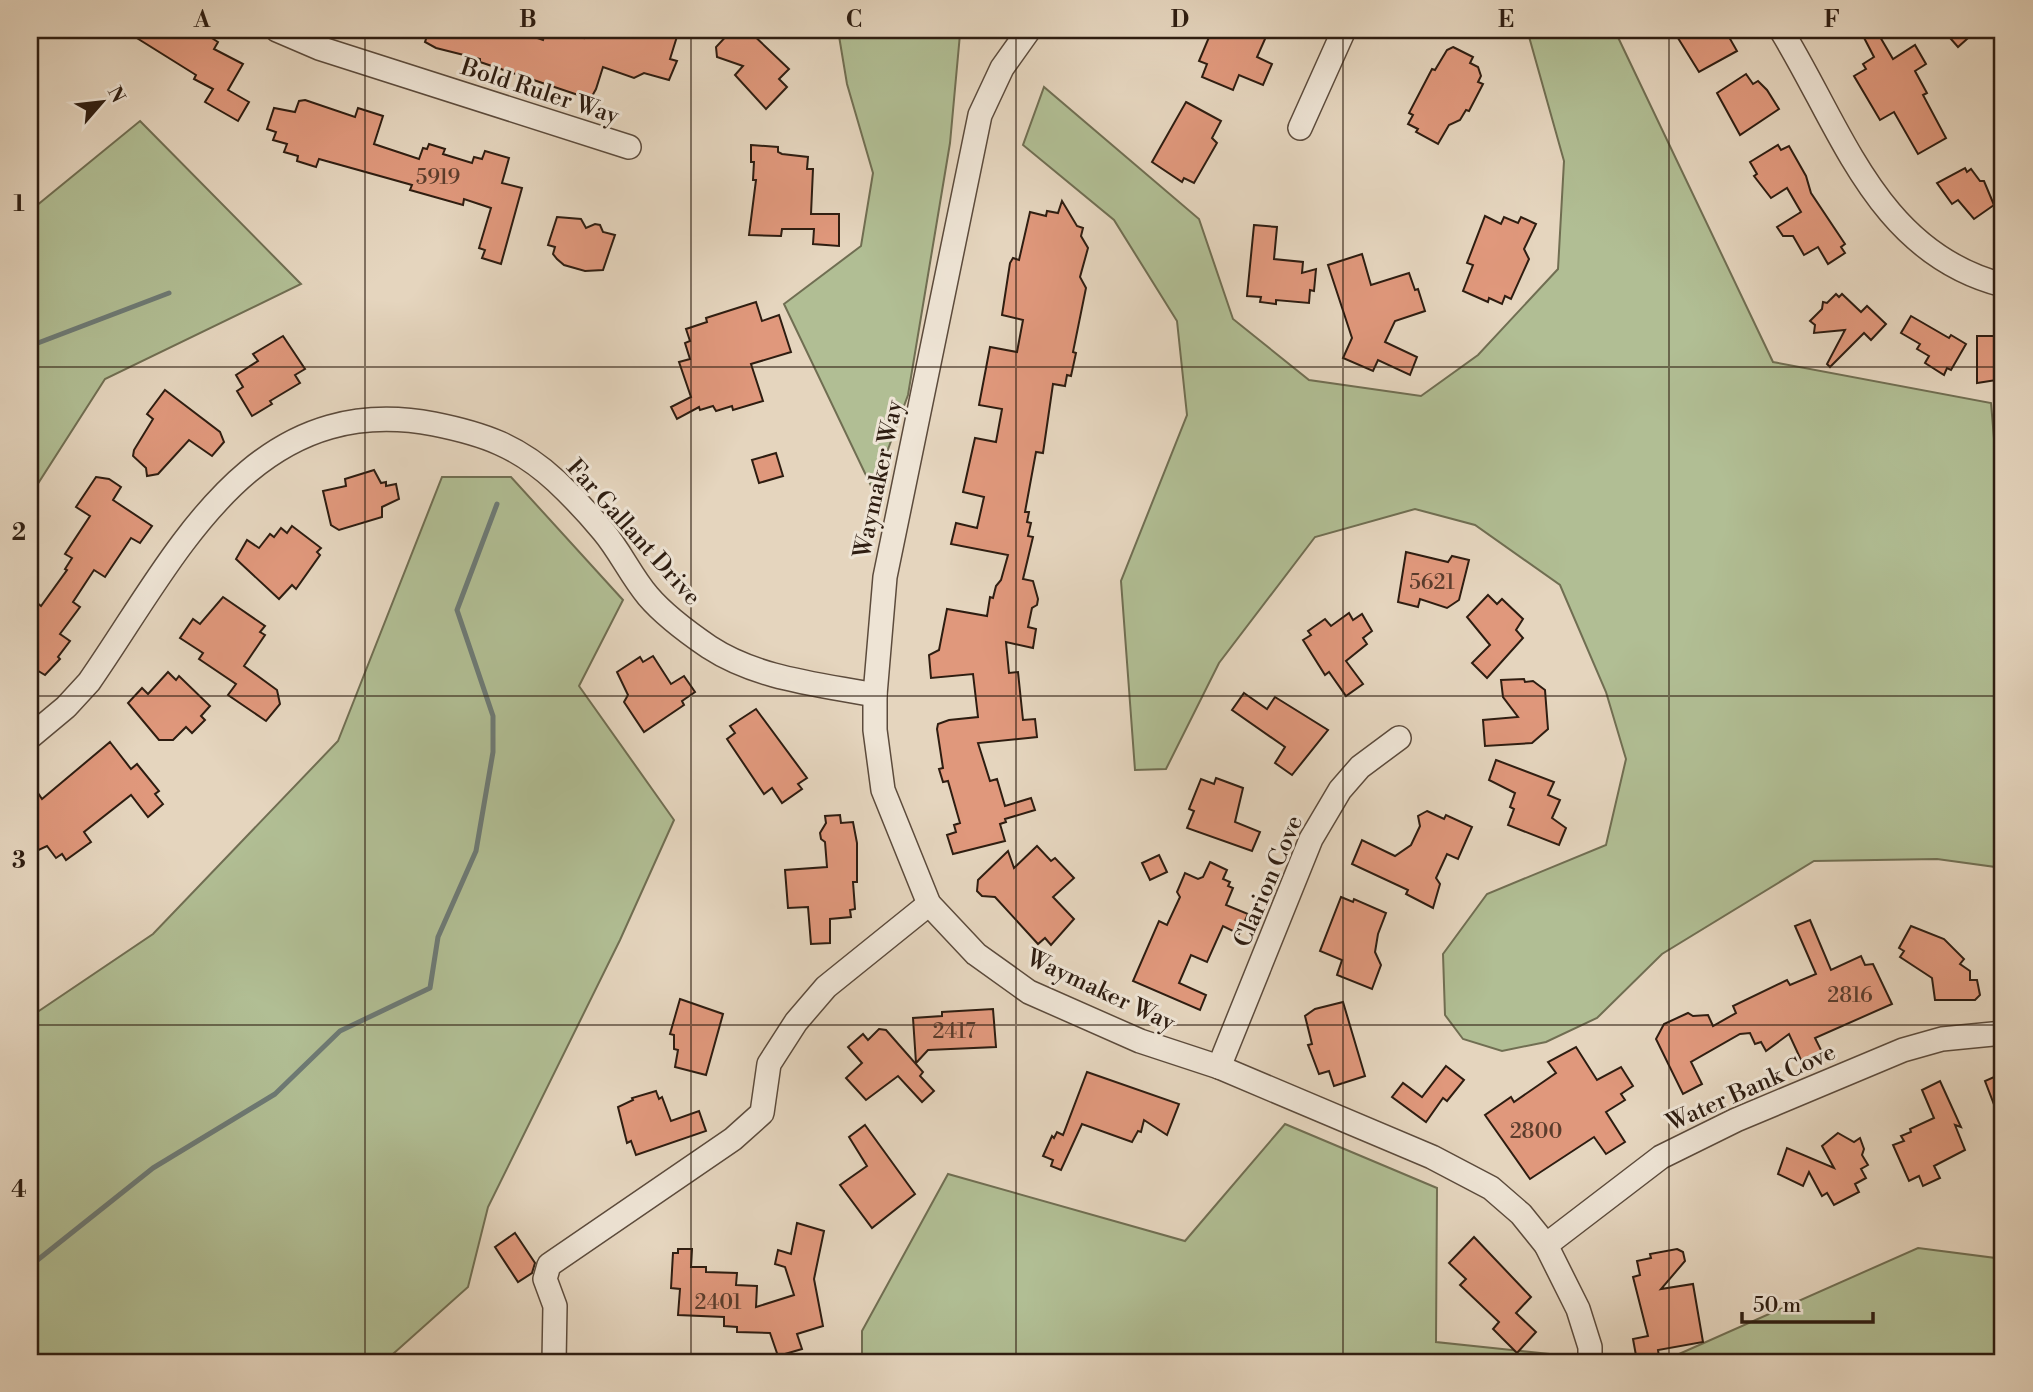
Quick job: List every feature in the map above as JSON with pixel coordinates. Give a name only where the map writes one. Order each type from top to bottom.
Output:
[{"type":"street","name":"Bold Ruler Way","points":[[277,30],[319,48],[629,147]]},
{"type":"street","name":"Waymaker Way","points":[[1029,30],[1002,68],[980,116],[885,578],[874,730],[883,790],[929,904],[976,954],[1029,992],[1140,1041],[1219,1068],[1432,1157],[1491,1188],[1521,1214],[1546,1245],[1578,1309],[1590,1347],[1590,1362]]},
{"type":"street","points":[[1300,128],[1344,30]]},
{"type":"street","points":[[1781,30],[1854,161],[1889,214],[1926,250],[1963,271],[2003,285]]},
{"type":"street","name":"Far Gallant Drive","points":[[30,737],[66,707],[89,682],[207,509],[244,472],[285,447],[323,429],[355,421],[415,420],[480,433],[522,453],[556,481],[604,532],[649,597],[678,625],[711,648],[757,672],[875,695]]},
{"type":"street","name":"Clarion Cove","points":[[1219,1068],[1311,839],[1347,782],[1360,767],[1399,738]]},
{"type":"street","points":[[554,1362],[555,1306],[545,1279],[549,1265],[733,1139],[762,1113],[769,1064],[796,1022],[827,987],[929,904]]},
{"type":"street","name":"Water Bank Cove","points":[[1546,1245],[1661,1157],[1736,1120],[1903,1050],[1942,1039],[2003,1033]]},
{"type":"green space","points":[[838,30],[957,30],[960,34],[950,143],[908,395],[873,490],[784,304],[861,246],[873,173],[847,84]]},
{"type":"green space","points":[[1615,31],[1773,362],[1991,403],[2003,545],[2003,868],[1937,859],[1814,861],[1662,954],[1597,1018],[1546,1042],[1502,1051],[1463,1039],[1445,1015],[1443,954],[1487,894],[1606,845],[1626,759],[1606,692],[1560,585],[1475,525],[1415,509],[1315,537],[1219,663],[1166,769],[1135,770],[1121,581],[1187,415],[1177,321],[1114,220],[1023,145],[1044,87],[1199,219],[1233,319],[1309,380],[1421,396],[1478,355],[1558,269],[1564,161],[1528,33],[1596,36]]},
{"type":"green space","points":[[140,121],[301,284],[105,379],[30,496],[30,211]]},
{"type":"green space","points":[[442,477],[511,477],[623,600],[579,686],[674,820],[620,940],[488,1207],[468,1287],[384,1362],[30,1362],[30,1017],[153,934],[338,741]]},
{"type":"green space","points":[[1285,1124],[1437,1188],[1436,1342],[1568,1356],[1569,1362],[862,1362],[862,1331],[948,1174],[1185,1241]]},
{"type":"green space","points":[[1918,1248],[2003,1259],[2003,1362],[1661,1362]]},
{"type":"building","points":[[124,30],[210,30],[207,35],[218,42],[214,49],[243,64],[228,90],[249,102],[238,121],[205,102],[213,89],[194,79],[196,75]]},
{"type":"building","points":[[429,30],[514,30],[543,40],[546,30],[584,38],[588,30],[679,30],[670,59],[677,61],[669,80],[644,73],[634,78],[603,67],[596,89],[591,98],[587,98],[480,62],[480,59],[436,48],[425,42]]},
{"type":"building","points":[[732,30],[748,30],[789,69],[779,79],[787,87],[766,109],[735,75],[743,66],[717,57],[716,47]]},
{"type":"building","points":[[1212,30],[1269,30],[1257,57],[1272,64],[1263,85],[1239,75],[1233,90],[1202,77],[1207,64],[1199,61]]},
{"type":"building","points":[[1673,30],[1725,30],[1737,51],[1699,72]]},
{"type":"building","points":[[1860,30],[1876,30],[1893,59],[1915,45],[1926,64],[1915,71],[1927,93],[1923,95],[1946,138],[1918,154],[1894,112],[1880,120],[1854,76],[1866,69],[1863,64],[1874,57]]},
{"type":"building","points":[[1943,30],[1977,30],[1958,47]]},
{"type":"building","points":[[1453,47],[1473,57],[1470,63],[1478,67],[1481,76],[1478,82],[1483,84],[1469,111],[1466,110],[1460,120],[1449,125],[1438,144],[1416,132],[1418,129],[1408,124],[1413,115],[1409,113],[1432,69],[1435,70],[1447,50]]},
{"type":"building","points":[[1746,74],[1753,84],[1758,81],[1767,90],[1779,109],[1740,135],[1717,93]]},
{"type":"building","points":[[305,100],[355,117],[358,108],[383,116],[374,144],[419,159],[423,148],[427,149],[429,144],[445,149],[443,154],[472,163],[474,157],[482,159],[485,151],[509,158],[502,183],[522,188],[501,264],[482,258],[485,250],[479,248],[491,208],[464,199],[463,205],[410,190],[412,185],[319,159],[316,167],[297,161],[298,156],[284,152],[287,144],[273,140],[276,132],[267,129],[274,108],[295,112],[299,101]]},
{"type":"building","points":[[1186,102],[1221,121],[1212,138],[1217,143],[1194,183],[1184,178],[1182,182],[1152,162]]},
{"type":"building","points":[[751,145],[778,147],[778,152],[782,154],[808,157],[807,169],[813,169],[811,214],[839,214],[839,246],[813,244],[814,229],[782,229],[781,236],[749,235],[756,180],[753,180]]},
{"type":"building","points":[[1778,145],[1781,150],[1789,146],[1806,176],[1811,193],[1845,244],[1841,247],[1845,253],[1828,264],[1818,247],[1804,255],[1793,236],[1783,236],[1777,227],[1801,212],[1787,188],[1771,198],[1754,176],[1757,174],[1750,162]]},
{"type":"building","points":[[1965,168],[1967,172],[1971,169],[1980,181],[1984,181],[1994,205],[1974,219],[1958,200],[1952,204],[1937,183]]},
{"type":"building","points":[[1062,201],[1077,226],[1083,228],[1081,236],[1088,248],[1080,277],[1086,288],[1071,376],[1067,375],[1065,386],[1053,384],[1043,453],[1036,452],[1025,512],[1029,512],[1027,522],[1031,523],[1028,536],[1033,537],[1023,579],[1033,581],[1038,599],[1037,605],[1032,608],[1028,627],[1036,629],[1033,648],[1006,642],[1009,673],[1018,672],[1023,720],[1035,719],[1037,737],[978,743],[990,781],[997,779],[1005,806],[1031,798],[1035,810],[1005,819],[1006,822],[1000,824],[1005,841],[953,854],[947,835],[956,832],[954,825],[960,823],[948,781],[943,782],[939,769],[943,768],[937,729],[938,724],[949,720],[978,717],[973,674],[931,678],[929,655],[939,650],[947,609],[987,616],[990,597],[993,598],[996,586],[1001,580],[1008,555],[951,544],[956,523],[977,528],[984,497],[963,492],[975,438],[996,442],[1002,409],[979,405],[990,347],[1017,352],[1023,320],[1002,315],[1010,263],[1013,258],[1019,260],[1030,212],[1046,216],[1047,211],[1058,213]]},
{"type":"building","points":[[1485,216],[1501,224],[1504,217],[1518,223],[1521,217],[1536,224],[1524,249],[1529,259],[1511,299],[1505,296],[1502,304],[1489,298],[1488,302],[1463,291],[1473,265],[1467,263]]},
{"type":"building","points":[[557,217],[581,219],[586,228],[600,225],[603,232],[615,235],[603,270],[585,271],[564,265],[557,259],[553,254],[555,247],[548,245]]},
{"type":"building","points":[[1254,225],[1277,227],[1274,259],[1303,262],[1302,273],[1316,269],[1314,291],[1310,290],[1309,303],[1276,300],[1276,304],[1260,302],[1261,297],[1247,296]]},
{"type":"building","points":[[1362,254],[1371,285],[1409,273],[1415,290],[1418,289],[1425,311],[1395,321],[1385,342],[1417,357],[1410,375],[1378,360],[1373,371],[1343,358],[1352,338],[1328,265]]},
{"type":"building","points":[[1836,294],[1839,297],[1842,294],[1861,312],[1867,306],[1886,324],[1871,340],[1864,333],[1830,367],[1827,364],[1845,330],[1814,333],[1815,325],[1810,321],[1822,309],[1823,302],[1827,303]]},
{"type":"building","points":[[756,302],[762,321],[779,315],[791,352],[751,364],[763,401],[733,410],[732,406],[716,411],[713,406],[700,410],[699,407],[677,419],[671,407],[691,397],[679,362],[690,359],[685,343],[690,341],[686,329],[707,322],[706,318]]},
{"type":"building","points":[[1911,316],[1949,338],[1951,335],[1966,344],[1951,370],[1947,368],[1944,375],[1925,363],[1929,356],[1917,349],[1920,344],[1901,333]]},
{"type":"building","points":[[283,336],[305,369],[295,375],[300,383],[270,401],[272,404],[252,416],[237,391],[243,387],[236,375],[258,361],[253,354]]},
{"type":"building","points":[[1977,336],[2003,336],[2003,379],[1977,383]]},
{"type":"building","points":[[165,390],[220,432],[224,442],[212,456],[189,440],[158,474],[147,476],[146,468],[133,456],[134,450],[153,419],[147,414]]},
{"type":"building","points":[[776,453],[783,476],[759,483],[752,460]]},
{"type":"building","points":[[374,470],[381,483],[386,482],[386,486],[396,484],[399,499],[382,507],[382,517],[339,530],[331,525],[323,491],[346,486],[345,479]]},
{"type":"building","points":[[96,477],[109,479],[121,487],[113,500],[152,526],[140,543],[131,538],[105,577],[94,570],[73,602],[80,607],[60,634],[70,641],[58,657],[60,659],[45,675],[30,666],[30,610],[36,602],[41,606],[67,570],[65,569],[72,558],[65,554],[90,516],[76,507]]},
{"type":"building","points":[[292,526],[321,548],[317,552],[320,555],[296,589],[292,585],[279,599],[236,559],[247,540],[259,548],[270,534],[274,537],[281,528],[287,533]]},
{"type":"building","points":[[1406,552],[1448,562],[1452,556],[1469,560],[1459,600],[1447,608],[1420,599],[1418,607],[1398,602]]},
{"type":"building","points":[[1488,595],[1497,604],[1502,599],[1523,619],[1516,630],[1523,638],[1487,678],[1472,663],[1490,645],[1467,617]]},
{"type":"building","points":[[223,597],[265,626],[260,632],[265,635],[244,666],[277,690],[280,704],[266,721],[228,695],[236,684],[199,659],[203,653],[180,638],[193,619],[200,624]]},
{"type":"building","points":[[1349,613],[1353,620],[1362,614],[1372,631],[1363,638],[1367,644],[1346,661],[1363,684],[1346,696],[1329,672],[1325,675],[1303,640],[1311,635],[1308,631],[1325,619],[1331,626]]},
{"type":"building","points":[[653,656],[671,684],[684,676],[695,692],[682,701],[684,705],[644,732],[624,702],[628,695],[617,672],[640,657],[643,662]]},
{"type":"building","points":[[168,672],[176,680],[179,676],[210,706],[201,716],[205,720],[192,733],[186,727],[173,740],[159,740],[128,703],[142,688],[148,694]]},
{"type":"building","points":[[1524,679],[1525,682],[1533,681],[1545,690],[1548,729],[1532,743],[1485,746],[1483,720],[1518,717],[1503,697],[1501,680]]},
{"type":"building","points":[[1244,693],[1267,709],[1275,697],[1328,730],[1292,775],[1275,763],[1285,747],[1232,710]]},
{"type":"building","points":[[756,709],[807,778],[798,784],[802,789],[782,803],[772,788],[764,794],[727,739],[735,733],[730,726]]},
{"type":"building","points":[[110,742],[131,769],[137,764],[159,791],[155,794],[163,804],[148,817],[131,795],[84,832],[91,842],[66,860],[62,854],[56,858],[47,846],[30,854],[30,781],[42,799]]},
{"type":"building","points":[[1496,760],[1554,782],[1548,795],[1560,800],[1552,818],[1566,828],[1559,845],[1508,825],[1514,809],[1510,807],[1515,793],[1489,780]]},
{"type":"building","points":[[1216,778],[1243,788],[1235,822],[1260,832],[1252,851],[1187,828],[1194,811],[1189,809],[1201,779],[1214,784]]},
{"type":"building","points":[[1427,811],[1444,819],[1446,815],[1472,827],[1458,859],[1447,854],[1436,878],[1440,884],[1433,908],[1406,894],[1408,890],[1352,864],[1362,840],[1395,856],[1411,845],[1420,826],[1418,816]]},
{"type":"building","points":[[840,815],[841,823],[853,822],[857,843],[857,882],[853,882],[855,909],[850,910],[851,917],[830,919],[830,943],[811,944],[808,907],[788,908],[785,870],[827,867],[825,842],[820,833],[826,823],[825,816]]},
{"type":"building","points":[[1037,846],[1051,861],[1055,858],[1074,878],[1053,897],[1074,919],[1051,945],[1045,938],[1038,944],[995,897],[982,896],[977,891],[978,880],[1008,851],[1014,868]]},
{"type":"building","points":[[1159,855],[1167,872],[1150,880],[1142,863]]},
{"type":"building","points":[[1210,862],[1227,870],[1223,879],[1230,882],[1228,886],[1233,888],[1226,905],[1248,914],[1239,934],[1223,926],[1207,962],[1191,955],[1179,983],[1206,995],[1200,1010],[1133,981],[1159,921],[1167,925],[1180,897],[1177,892],[1185,873],[1198,879],[1203,877]]},
{"type":"building","points":[[1341,897],[1353,902],[1354,899],[1386,913],[1375,952],[1381,965],[1372,989],[1337,975],[1342,960],[1320,951]]},
{"type":"building","points":[[1810,920],[1831,970],[1861,956],[1865,965],[1873,964],[1892,1004],[1815,1038],[1822,1052],[1808,1060],[1801,1060],[1789,1034],[1766,1051],[1761,1042],[1755,1044],[1750,1033],[1740,1034],[1691,1062],[1702,1084],[1683,1094],[1656,1039],[1664,1024],[1688,1013],[1693,1016],[1708,1015],[1713,1026],[1736,1013],[1733,1006],[1787,980],[1790,985],[1816,974],[1795,926]]},
{"type":"building","points":[[1911,926],[1944,939],[1964,959],[1960,964],[1970,971],[1970,980],[1977,980],[1980,995],[1975,1000],[1935,1000],[1932,978],[1900,957],[1904,951],[1899,948]]},
{"type":"building","points":[[680,999],[723,1014],[706,1075],[675,1067],[678,1050],[674,1049],[674,1035],[670,1034]]},
{"type":"building","points":[[1343,1002],[1365,1076],[1334,1086],[1329,1071],[1319,1074],[1308,1045],[1312,1044],[1305,1016],[1315,1009]]},
{"type":"building","points":[[993,1009],[996,1047],[928,1050],[916,1063],[913,1018],[942,1016],[942,1012]]},
{"type":"building","points":[[879,1029],[886,1030],[923,1072],[920,1076],[934,1091],[922,1102],[898,1076],[866,1100],[846,1078],[862,1063],[848,1047],[863,1034],[868,1040]]},
{"type":"building","points":[[1576,1047],[1597,1080],[1621,1067],[1633,1086],[1621,1094],[1625,1100],[1606,1112],[1625,1142],[1606,1154],[1594,1137],[1530,1179],[1485,1115],[1511,1097],[1514,1102],[1556,1073],[1548,1062]]},
{"type":"building","points":[[1446,1066],[1464,1080],[1447,1101],[1443,1098],[1426,1122],[1392,1097],[1403,1083],[1422,1097]]},
{"type":"building","points":[[1087,1072],[1179,1104],[1167,1135],[1144,1120],[1141,1132],[1138,1131],[1132,1142],[1082,1124],[1061,1170],[1051,1166],[1053,1160],[1043,1156],[1052,1136],[1054,1138],[1057,1132],[1063,1135]]},
{"type":"building","points":[[2003,1073],[2003,1128],[1985,1081]]},
{"type":"building","points":[[1940,1081],[1961,1127],[1955,1125],[1965,1150],[1934,1166],[1940,1178],[1923,1186],[1919,1176],[1909,1181],[1893,1145],[1904,1141],[1901,1136],[1911,1132],[1910,1129],[1934,1118],[1922,1090]]},
{"type":"building","points":[[656,1091],[659,1099],[662,1097],[671,1121],[699,1111],[706,1131],[636,1155],[631,1141],[627,1143],[618,1107],[633,1100],[632,1098]]},
{"type":"building","points":[[865,1125],[915,1194],[872,1228],[840,1185],[867,1166],[849,1137]]},
{"type":"building","points":[[1838,1133],[1854,1142],[1860,1138],[1864,1149],[1862,1155],[1868,1165],[1861,1169],[1866,1178],[1855,1184],[1859,1192],[1834,1205],[1827,1193],[1822,1196],[1809,1172],[1803,1186],[1778,1174],[1787,1148],[1834,1168],[1822,1146]]},
{"type":"building","points":[[797,1223],[824,1231],[814,1279],[823,1326],[797,1334],[802,1349],[778,1356],[770,1333],[737,1332],[737,1327],[724,1326],[724,1317],[678,1315],[680,1289],[671,1288],[673,1253],[678,1253],[678,1249],[692,1249],[691,1267],[706,1267],[706,1272],[737,1273],[736,1285],[757,1286],[756,1307],[794,1295],[785,1267],[775,1264],[778,1250],[791,1254]]},
{"type":"building","points":[[515,1233],[535,1263],[532,1273],[518,1282],[495,1247]]},
{"type":"building","points":[[1474,1237],[1531,1297],[1516,1313],[1536,1332],[1517,1353],[1493,1329],[1499,1322],[1460,1285],[1466,1279],[1449,1263]]},
{"type":"building","points":[[1677,1249],[1683,1252],[1685,1261],[1661,1289],[1693,1284],[1703,1342],[1658,1350],[1659,1357],[1637,1361],[1633,1339],[1648,1336],[1633,1277],[1640,1275],[1637,1261],[1651,1258],[1650,1254]]},
{"type":"waterway","points":[[30,346],[169,293]]},
{"type":"waterway","points":[[30,1266],[153,1168],[275,1094],[340,1031],[430,988],[438,937],[476,851],[493,752],[493,716],[457,610],[497,504]]}]
